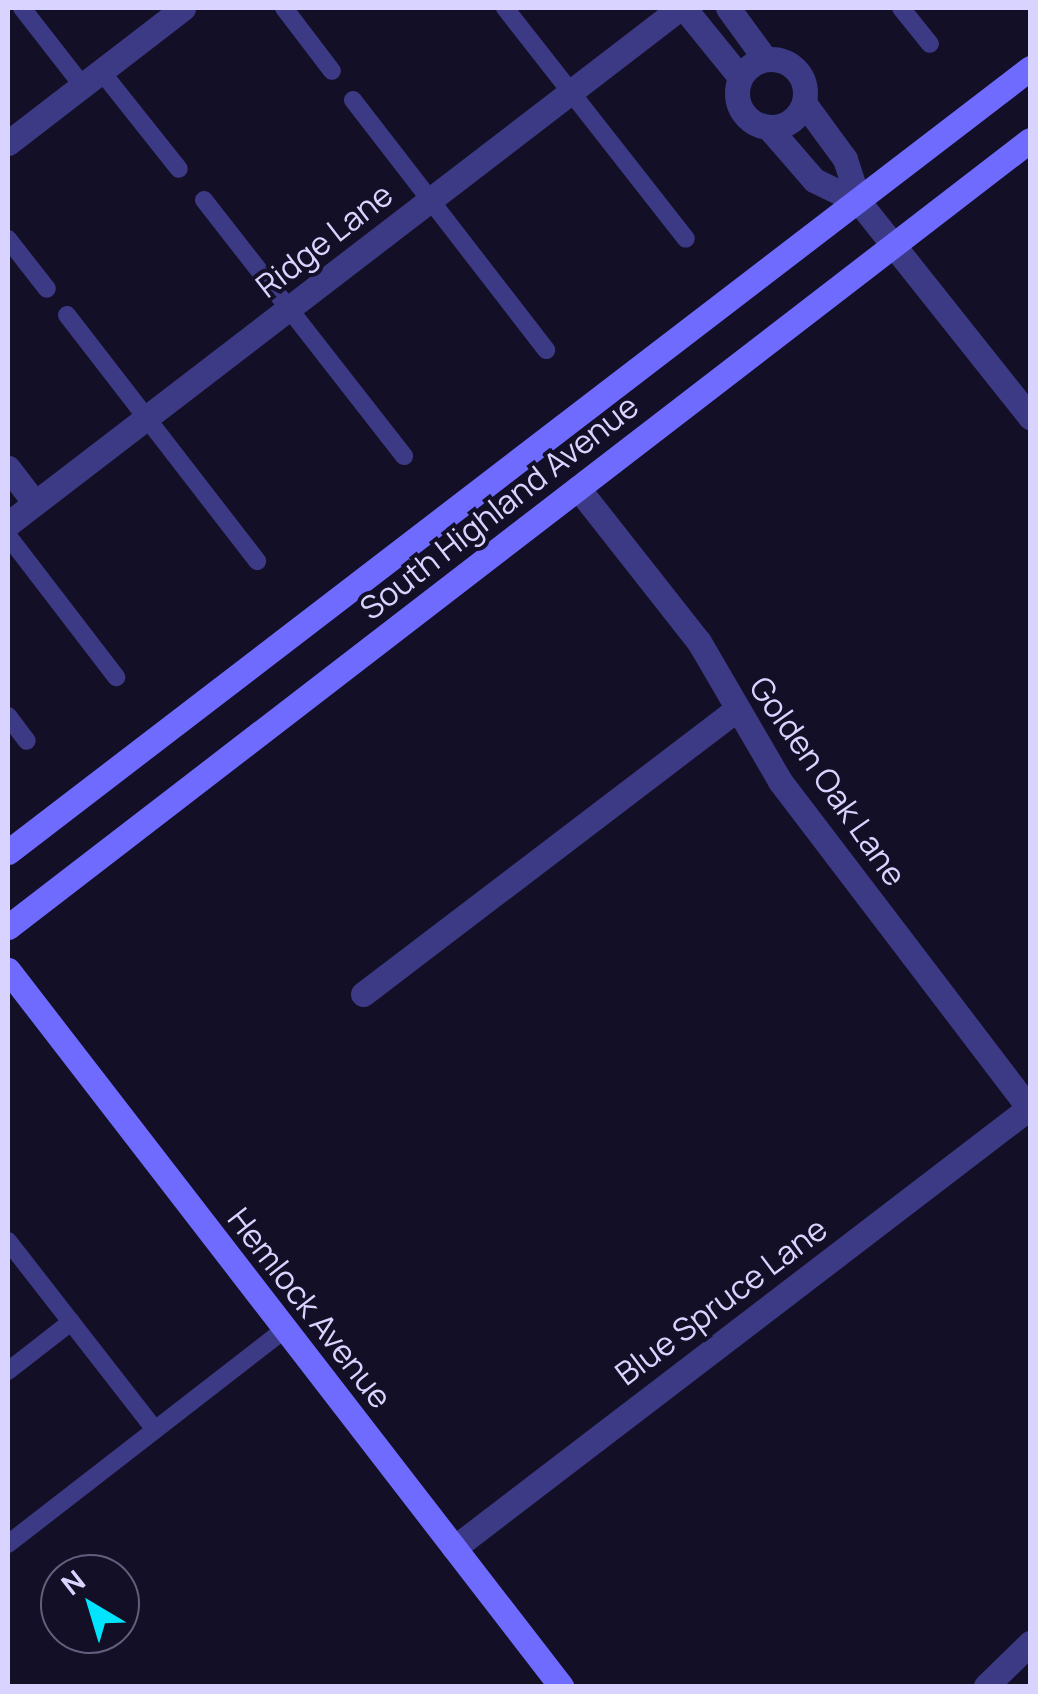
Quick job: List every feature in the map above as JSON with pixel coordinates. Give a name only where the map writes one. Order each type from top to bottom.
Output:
[{"type":"street","points":[[8,143],[183,8]]},
{"type":"street","points":[[682,8],[740,77],[741,110],[769,128],[814,180],[859,202],[896,243],[1030,417]]},
{"type":"street","name":"Ridge Lane","points":[[8,524],[682,8]]},
{"type":"street","points":[[728,8],[765,59],[797,70],[804,103],[844,158],[859,202]]},
{"type":"street","points":[[740,77],[765,59]]},
{"type":"street","name":"South Highland Avenue","points":[[8,852],[1030,68]]},
{"type":"street","points":[[769,128],[791,122],[804,103]]},
{"type":"street","name":"South Highland Avenue","points":[[8,927],[1030,140]]},
{"type":"street","points":[[8,468],[34,503]]},
{"type":"street","name":"Golden Oak Lane","points":[[578,488],[699,642],[734,711],[1029,1108]]},
{"type":"street","points":[[363,994],[734,711]]},
{"type":"street","name":"Hemlock Avenue","points":[[8,970],[562,1686]]},
{"type":"street","name":"Blue Spruce Lane","points":[[454,1548],[1029,1108]]},
{"type":"street","points":[[986,1686],[1030,1643]]},
{"type":"lane","points":[[22,8],[178,168]]},
{"type":"lane","points":[[284,8],[332,71]]},
{"type":"lane","points":[[506,8],[686,240]]},
{"type":"lane","points":[[901,8],[930,44]]},
{"type":"lane","points":[[353,100],[546,350]]},
{"type":"lane","points":[[204,200],[404,456]]},
{"type":"lane","points":[[8,238],[47,290]]},
{"type":"lane","points":[[67,315],[257,561]]},
{"type":"lane","points":[[8,536],[116,677]]},
{"type":"lane","points":[[8,716],[27,741]]},
{"type":"lane","points":[[8,1241],[155,1430]]},
{"type":"lane","points":[[8,1371],[71,1322]]},
{"type":"lane","points":[[8,1544],[285,1329]]}]
